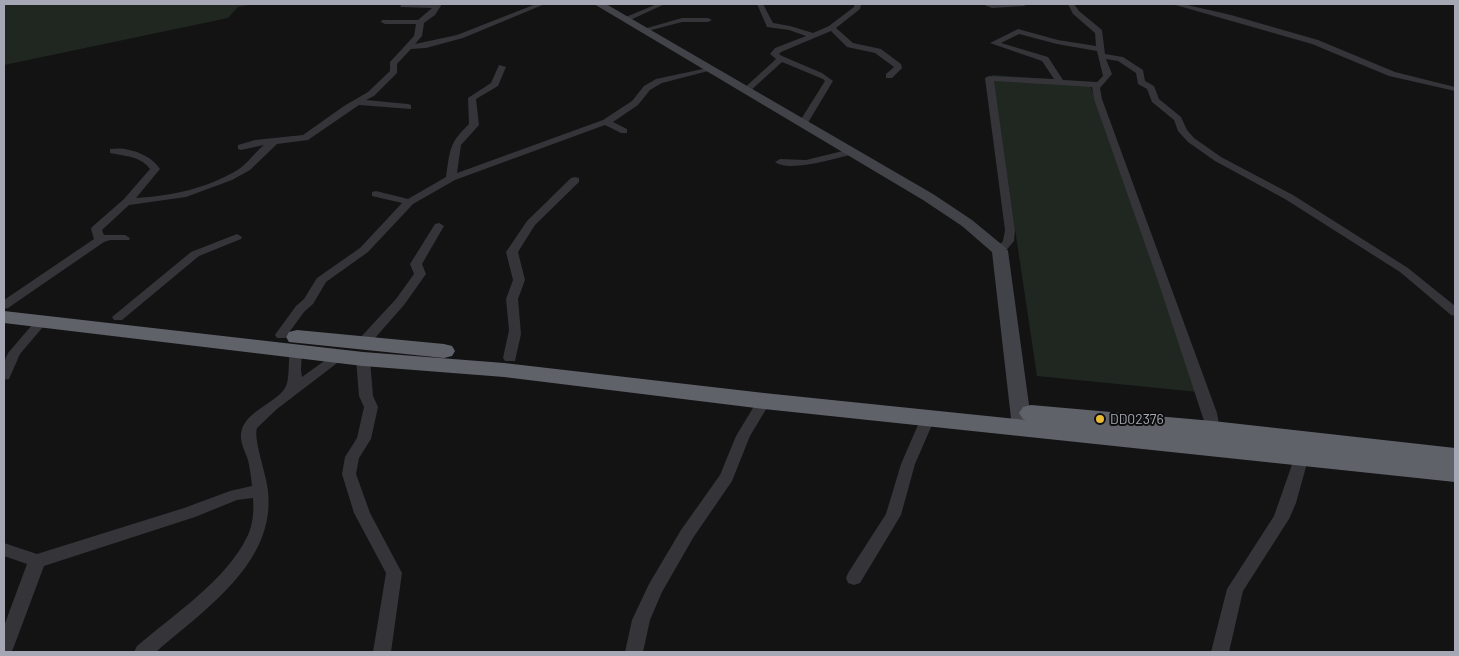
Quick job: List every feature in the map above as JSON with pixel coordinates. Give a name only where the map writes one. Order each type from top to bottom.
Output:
[{"type":"highway","points":[[4,305],[118,317],[289,343],[340,357],[363,351],[510,358],[1022,420],[1224,450],[1302,456],[1455,473]]},
{"type":"highway","points":[[4,317],[363,351],[764,402],[823,406],[928,418],[1022,420],[1213,429],[1455,457]]},
{"type":"street","points":[[408,47],[428,46],[461,37],[542,4]]},
{"type":"street","points":[[604,4],[625,19],[964,220],[989,239],[1000,251],[1022,420]]},
{"type":"street","points":[[625,19],[662,4]]},
{"type":"street","points":[[760,4],[770,25],[814,36]]},
{"type":"street","points":[[803,124],[829,81],[824,76],[780,58],[775,55],[775,52],[832,28],[858,8],[858,4]]},
{"type":"street","points":[[985,4],[992,6],[1024,4]]},
{"type":"street","points":[[1071,4],[1076,12],[1098,32],[1100,53],[1108,74],[1096,88],[1098,100],[1164,281],[1210,413],[1213,429]]},
{"type":"street","points":[[1175,4],[1228,16],[1268,30],[1315,42],[1392,74],[1455,89]]},
{"type":"street","points":[[403,6],[438,5]]},
{"type":"street","points":[[385,22],[420,22],[432,13],[438,5]]},
{"type":"street","points":[[644,30],[682,20],[708,20]]},
{"type":"street","points":[[242,147],[255,143],[305,138],[356,102],[371,94],[393,73],[395,68],[393,64],[418,36],[420,22]]},
{"type":"street","points":[[832,28],[850,45],[878,50],[898,66],[889,76]]},
{"type":"street","points":[[1060,82],[1045,59],[994,43],[1018,32],[1120,58],[1140,72],[1141,82],[1152,90],[1156,100],[1178,119],[1187,136],[1204,150],[1290,197],[1404,270],[1455,312]]},
{"type":"street","points":[[745,91],[780,58]]},
{"type":"street","points":[[451,178],[456,145],[460,138],[474,125],[472,98],[495,84],[502,67]]},
{"type":"street","points":[[290,391],[296,378],[289,343],[300,309],[309,301],[321,280],[364,250],[409,202],[451,178],[523,150],[549,143],[573,132],[606,122],[635,103],[648,88],[659,81],[712,69]]},
{"type":"street","points":[[1000,251],[1008,241],[1010,230],[990,78],[1098,85]]},
{"type":"street","points":[[356,102],[408,108]]},
{"type":"street","points":[[606,122],[624,131]]},
{"type":"street","points":[[127,202],[150,201],[191,193],[244,170],[266,148],[275,142]]},
{"type":"street","points":[[100,240],[96,229],[127,202],[146,182],[155,169],[155,166],[142,158],[113,151]]},
{"type":"street","points":[[780,162],[806,162],[851,152]]},
{"type":"street","points":[[510,358],[516,325],[510,304],[512,292],[519,280],[512,252],[531,223],[575,180]]},
{"type":"street","points":[[376,194],[409,202]]},
{"type":"street","points":[[382,652],[394,573],[362,513],[349,474],[352,457],[364,439],[370,408],[366,396],[363,351],[420,274],[416,264],[439,226]]},
{"type":"street","points":[[4,305],[100,240],[109,237],[126,238]]},
{"type":"street","points":[[118,317],[195,254],[237,237]]},
{"type":"street","points":[[4,376],[14,353],[42,321]]},
{"type":"street","points":[[143,652],[236,568],[246,554],[260,521],[256,464],[247,437],[249,428],[257,418],[290,391],[340,357]]},
{"type":"street","points":[[634,652],[641,620],[655,589],[687,534],[727,477],[743,436],[764,402]]},
{"type":"street","points":[[854,578],[893,515],[908,464],[928,418]]},
{"type":"street","points":[[1220,652],[1235,589],[1281,519],[1288,503],[1302,456]]},
{"type":"street","points":[[4,549],[37,561],[189,513],[235,495],[259,491]]},
{"type":"street","points":[[4,649],[37,561]]},
{"type":"shaded area","points":[[4,4],[254,4],[238,7],[228,18],[4,65]]},
{"type":"shaded area","points":[[992,75],[1089,82],[1198,392],[1037,376]]},
{"type":"place","name":"DD02376","points":[[1100,419]]}]
